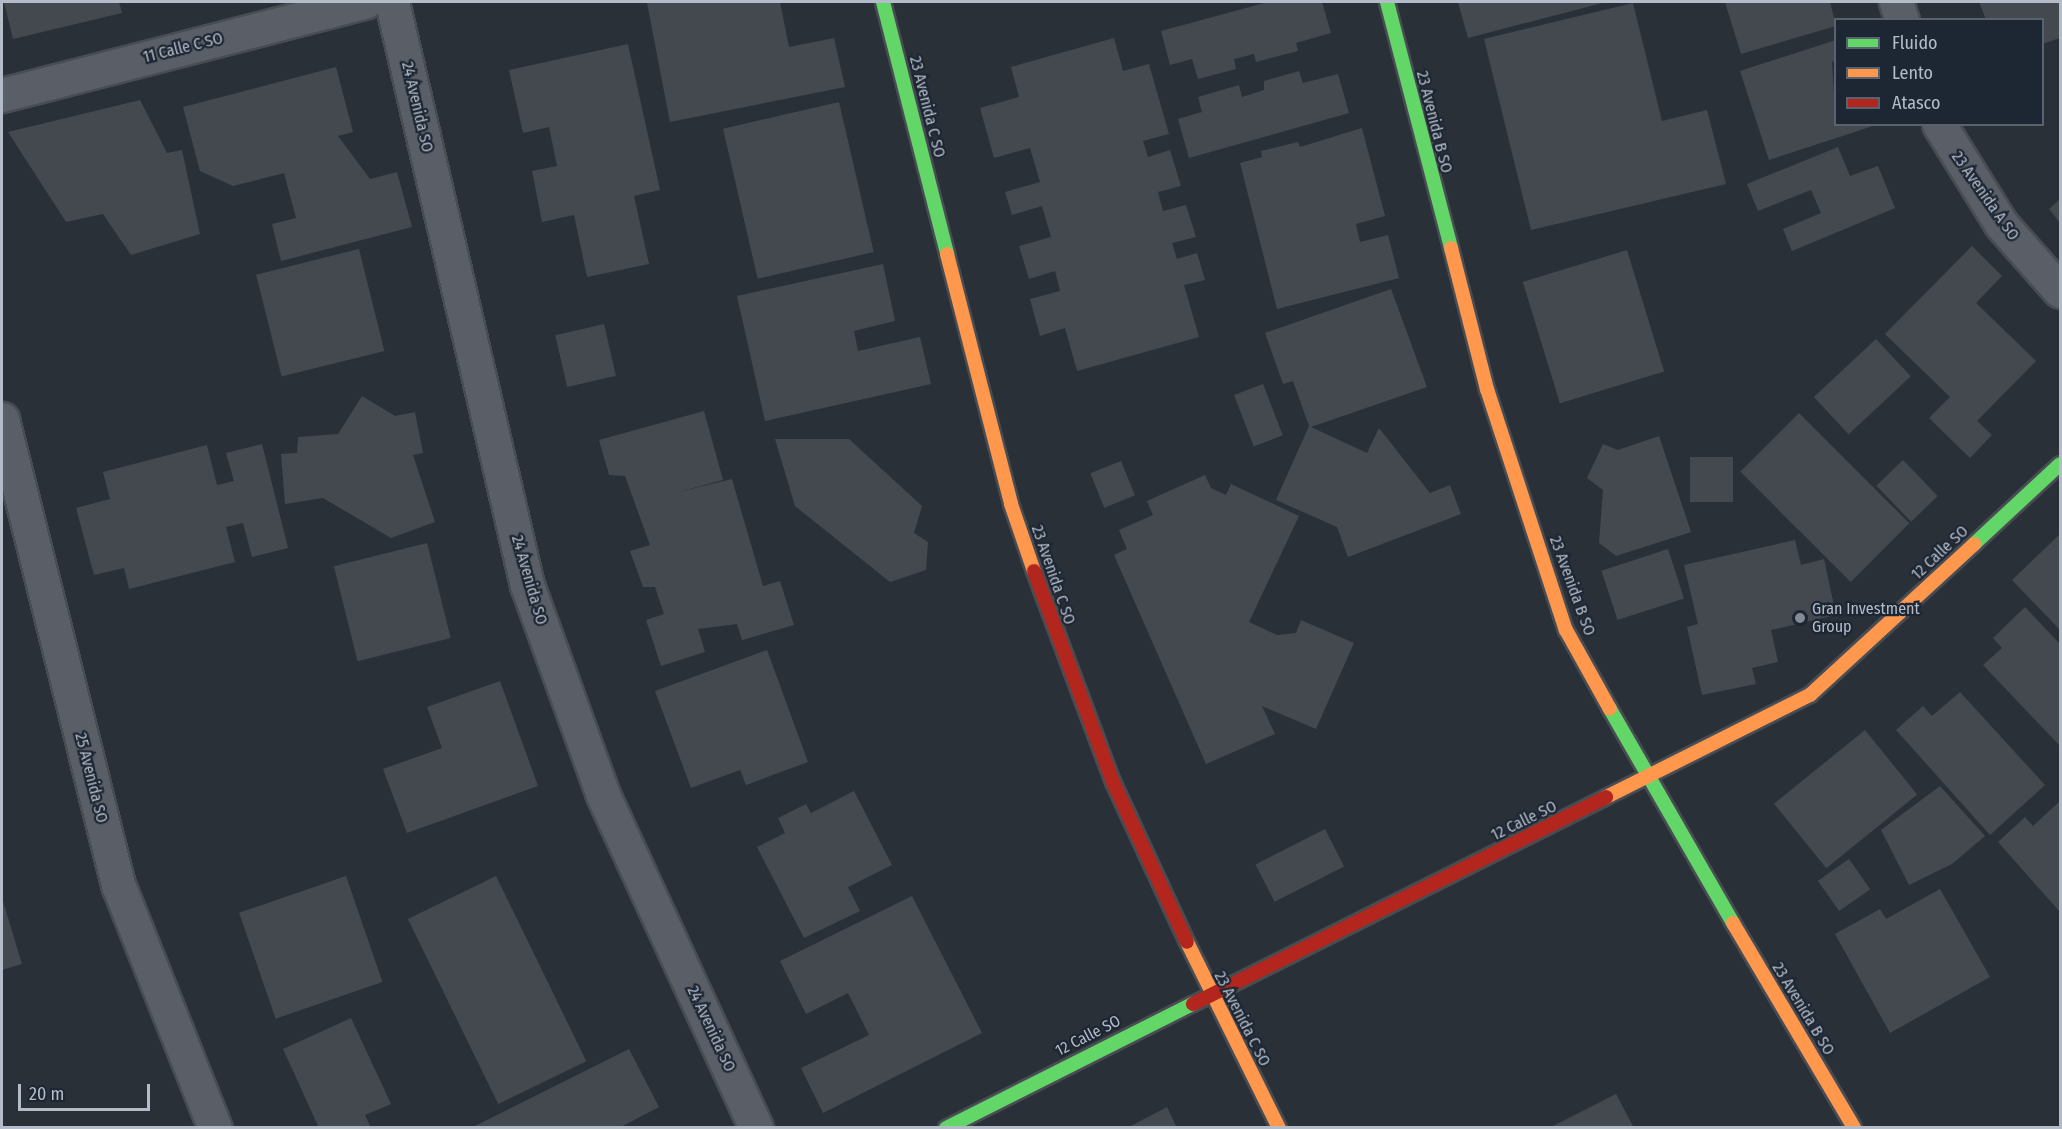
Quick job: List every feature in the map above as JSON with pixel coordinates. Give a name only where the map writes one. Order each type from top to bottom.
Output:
[{"type":"street","name":"11 Calle C SO","points":[[2,95],[364,2]]},
{"type":"street","name":"24 Avenida SO","points":[[392,2],[527,585],[603,795],[756,1128]]},
{"type":"street","name":"23 Avenida C SO","points":[[883,2],[1011,504],[1113,782],[1210,993],[1279,1128]]},
{"type":"street","name":"23 Avenida B SO","points":[[1387,2],[1487,389],[1566,630],[1648,778],[1854,1128]]},
{"type":"street","points":[[1896,2],[1901,18]]},
{"type":"street","name":"23 Avenida A SO","points":[[1940,126],[2001,224],[2061,291]]},
{"type":"street","name":"25 Avenida SO","points":[[2,419],[119,887],[215,1128]]},
{"type":"street","name":"12 Calle SO","points":[[946,1128],[1210,993],[1648,778],[1810,695],[2061,464]]},
{"type":"building","points":[[4,2],[119,2],[122,13],[13,39]]},
{"type":"building","points":[[780,2],[789,47],[834,38],[845,87],[670,122],[647,3]]},
{"type":"building","points":[[1268,2],[1322,2],[1331,33],[1296,43],[1298,51],[1256,62],[1254,54],[1234,59],[1236,69],[1198,79],[1192,59],[1170,65],[1161,31]]},
{"type":"building","points":[[1458,2],[1606,2],[1468,38]]},
{"type":"building","points":[[1725,2],[1830,2],[1834,27],[1741,54]]},
{"type":"building","points":[[1979,2],[2060,2],[2060,38],[2044,43],[2044,18],[1985,18]]},
{"type":"building","points":[[1633,3],[1662,121],[1707,110],[1726,184],[1531,230],[1484,39]]},
{"type":"building","points":[[1114,38],[1123,71],[1149,64],[1169,134],[1143,141],[1148,157],[1170,150],[1181,186],[1158,192],[1163,211],[1186,205],[1196,237],[1172,243],[1177,259],[1197,253],[1205,280],[1184,285],[1199,337],[1077,371],[1065,328],[1040,336],[1030,299],[1060,291],[1055,271],[1029,279],[1019,246],[1051,237],[1042,206],[1012,215],[1005,192],[1040,182],[1030,148],[994,158],[980,108],[1019,97],[1011,67]]},
{"type":"building","points":[[1834,41],[1834,61],[1832,62],[1834,126],[1873,126],[1769,160],[1740,71]]},
{"type":"building","points":[[628,44],[660,190],[634,196],[649,264],[587,277],[574,215],[542,222],[532,171],[557,166],[549,127],[523,133],[509,70]]},
{"type":"building","points":[[336,67],[353,132],[338,136],[370,179],[397,172],[412,227],[281,261],[272,224],[296,218],[284,173],[233,186],[200,171],[183,107]]},
{"type":"building","points":[[1299,71],[1303,83],[1338,74],[1349,113],[1189,158],[1178,119],[1202,112],[1198,97],[1239,85],[1242,97],[1264,90],[1264,81]]},
{"type":"building","points":[[140,100],[167,153],[182,150],[200,234],[131,255],[103,214],[66,222],[8,132]]},
{"type":"building","points":[[839,102],[874,252],[758,279],[723,129]]},
{"type":"building","points":[[1362,128],[1385,216],[1356,224],[1360,242],[1388,235],[1399,278],[1277,309],[1240,163],[1262,157],[1261,151],[1298,142],[1300,147]]},
{"type":"building","points":[[1838,147],[1850,176],[1878,166],[1895,208],[1792,251],[1783,229],[1821,213],[1811,190],[1758,211],[1747,184]]},
{"type":"building","points":[[2060,199],[2060,223],[2049,209]]},
{"type":"building","points":[[1972,246],[2002,276],[1976,303],[2036,361],[1977,421],[1992,435],[1970,458],[1929,418],[1950,397],[1885,334]]},
{"type":"building","points":[[359,249],[384,351],[282,377],[256,275]]},
{"type":"building","points":[[1627,250],[1664,371],[1560,403],[1523,282]]},
{"type":"building","points":[[883,264],[895,321],[854,331],[858,351],[920,337],[931,384],[765,421],[737,296]]},
{"type":"building","points":[[1391,289],[1427,387],[1311,427],[1367,453],[1379,428],[1430,493],[1450,485],[1461,514],[1348,557],[1337,527],[1276,500],[1309,426],[1293,381],[1283,384],[1265,333]]},
{"type":"building","points":[[604,324],[616,376],[567,387],[555,335]]},
{"type":"building","points":[[1876,339],[1911,376],[1849,434],[1814,397]]},
{"type":"building","points":[[1263,384],[1283,435],[1254,446],[1234,395]]},
{"type":"building","points":[[362,396],[395,416],[415,412],[423,453],[413,455],[435,522],[391,538],[323,498],[285,504],[281,454],[297,453],[298,437],[338,434]]},
{"type":"building","points":[[704,411],[723,480],[675,493],[732,479],[763,586],[780,581],[794,625],[742,640],[737,624],[698,629],[705,652],[661,666],[646,620],[664,614],[655,587],[643,587],[630,551],[650,545],[625,476],[609,475],[599,440]]},
{"type":"building","points":[[1799,413],[1909,523],[1851,582],[1740,472]]},
{"type":"building","points":[[1659,436],[1691,532],[1616,556],[1599,543],[1603,490],[1587,478],[1603,444],[1618,450]]},
{"type":"building","points":[[775,439],[849,439],[922,506],[914,533],[928,542],[926,570],[890,582],[795,506]]},
{"type":"building","points":[[262,444],[288,548],[252,557],[243,523],[226,527],[235,562],[129,589],[124,568],[94,575],[76,508],[110,499],[103,472],[207,445],[217,485],[234,481],[226,453]]},
{"type":"building","points":[[1690,457],[1733,457],[1733,502],[1690,502]]},
{"type":"building","points":[[1903,460],[1938,496],[1911,522],[1876,486]]},
{"type":"building","points":[[1121,461],[1135,495],[1104,508],[1090,473]]},
{"type":"building","points":[[1205,475],[1211,488],[1226,495],[1231,484],[1299,516],[1249,622],[1277,635],[1296,633],[1301,620],[1354,643],[1316,729],[1262,706],[1275,734],[1206,764],[1114,555],[1127,549],[1119,530],[1153,515],[1147,501]]},
{"type":"building","points":[[2060,534],[2060,630],[2012,580]]},
{"type":"building","points":[[1795,540],[1801,565],[1824,559],[1836,615],[1771,630],[1778,662],[1752,668],[1756,684],[1702,695],[1687,627],[1698,624],[1684,565]]},
{"type":"building","points":[[427,543],[451,638],[358,661],[334,566]]},
{"type":"building","points":[[1668,549],[1684,598],[1617,620],[1601,571]]},
{"type":"building","points":[[2025,607],[2060,644],[2060,746],[1983,665],[2002,648],[1993,638]]},
{"type":"building","points":[[767,650],[808,762],[746,785],[740,770],[691,788],[655,691]]},
{"type":"building","points":[[500,681],[538,786],[407,833],[383,769],[442,748],[427,707]]},
{"type":"building","points":[[1960,692],[2045,785],[1990,835],[1896,730],[1923,706],[1932,716]]},
{"type":"building","points":[[1865,730],[1917,795],[1826,868],[1774,804]]},
{"type":"building","points":[[1940,786],[1985,836],[1952,864],[1909,885],[1881,830]]},
{"type":"building","points":[[854,791],[892,865],[848,887],[860,911],[804,938],[757,847],[785,833],[778,818],[806,804],[811,813]]},
{"type":"building","points":[[2060,801],[2060,912],[1998,842],[2025,817],[2033,826]]},
{"type":"building","points":[[1325,829],[1344,866],[1275,902],[1256,864]]},
{"type":"building","points":[[1849,859],[1870,889],[1839,911],[1818,881]]},
{"type":"building","points":[[346,876],[382,982],[276,1019],[239,913]]},
{"type":"building","points":[[496,876],[586,1061],[498,1104],[408,919]]},
{"type":"building","points":[[1940,889],[1990,977],[1890,1033],[1835,934],[1880,909],[1886,919]]},
{"type":"building","points":[[912,896],[982,1033],[823,1113],[801,1068],[869,1035],[848,993],[806,1014],[780,961]]},
{"type":"building","points":[[2,898],[22,964],[2,970]]},
{"type":"building","points":[[351,1018],[391,1104],[365,1115],[371,1128],[319,1128],[283,1049]]},
{"type":"building","points":[[629,1049],[659,1107],[619,1128],[471,1128]]},
{"type":"building","points":[[1616,1094],[1634,1128],[1549,1128]]},
{"type":"building","points":[[1167,1107],[1177,1128],[1127,1128]]},
{"type":"traffic: fast","points":[[883,2],[947,254]]},
{"type":"traffic: fast","points":[[1387,2],[1451,248]]},
{"type":"traffic: fast","points":[[1974,544],[2060,464]]},
{"type":"traffic: fast","points":[[1610,709],[1733,923]]},
{"type":"traffic: fast","points":[[946,1128],[1193,1004]]},
{"type":"traffic: slow","points":[[1451,248],[1487,389],[1566,630],[1610,709]]},
{"type":"traffic: slow","points":[[947,254],[1011,504],[1034,571]]},
{"type":"traffic: slow","points":[[1606,797],[1810,695],[1974,544]]},
{"type":"traffic: slow","points":[[1733,923],[1854,1128]]},
{"type":"traffic: slow","points":[[1187,942],[1279,1128]]},
{"type":"traffic: jam","points":[[1034,571],[1113,782],[1187,942]]},
{"type":"traffic: jam","points":[[1193,1004],[1606,797]]},
{"type":"place","name":"Gran Investment Group","points":[[1800,618]]}]
